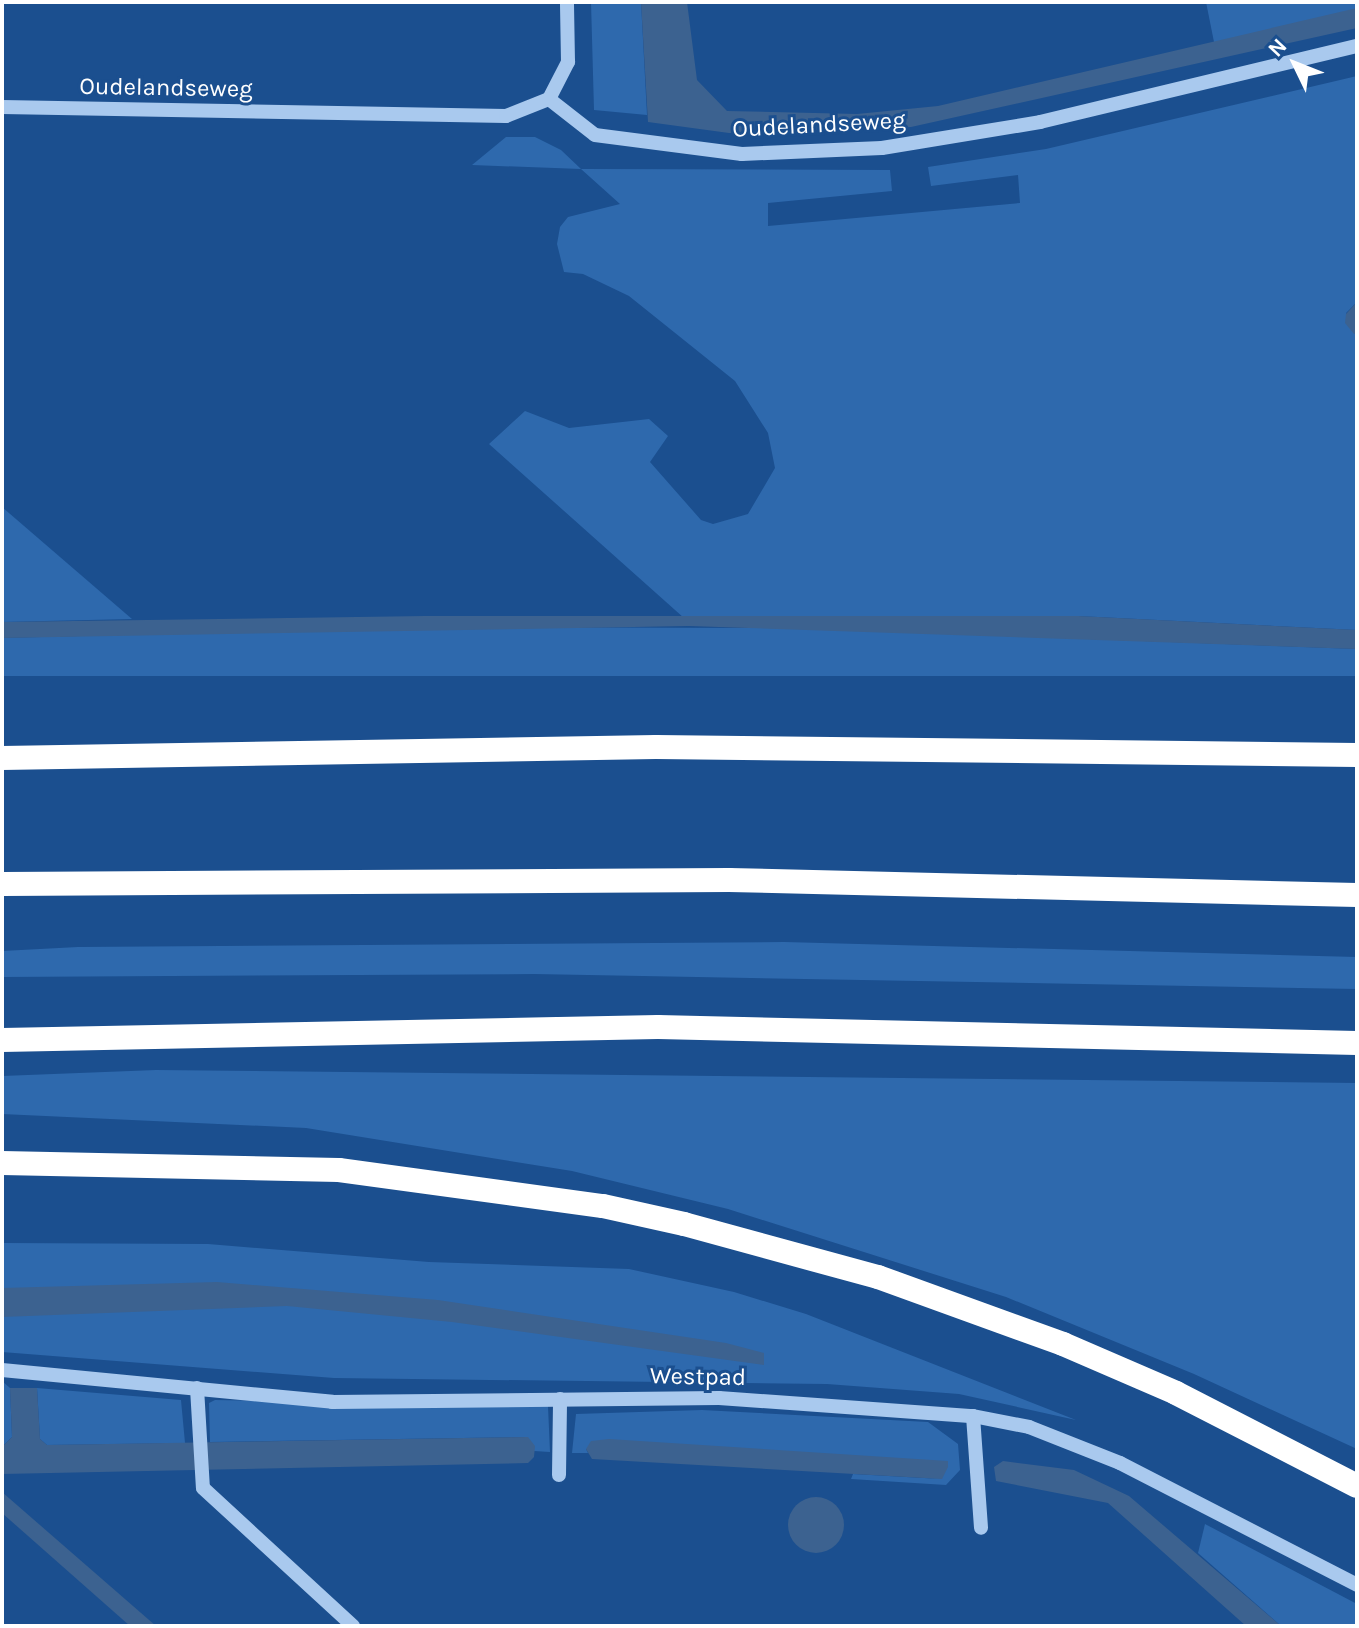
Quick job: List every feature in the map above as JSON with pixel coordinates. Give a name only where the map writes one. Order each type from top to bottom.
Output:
[{"type":"highway","points":[[2,758],[656,747],[1357,755]]},
{"type":"highway","points":[[2,884],[729,880],[1357,895]]},
{"type":"highway","points":[[2,1040],[658,1027],[1357,1043]]},
{"type":"highway","points":[[2,1163],[339,1170],[589,1204],[684,1224],[878,1277],[1063,1344],[1176,1393],[1357,1486]]},
{"type":"street","points":[[549,99],[568,62],[567,2]]},
{"type":"street","name":"Oudelandseweg","points":[[2,107],[506,116],[549,99],[595,135],[742,154],[882,148],[1040,122],[1357,46]]},
{"type":"street","name":"Westpad","points":[[2,1370],[332,1402],[719,1398],[973,1416],[1029,1427],[1120,1463],[1357,1585]]},
{"type":"street","points":[[197,1388],[201,1480],[226,1512],[353,1626]]},
{"type":"street","points":[[559,1475],[560,1399]]},
{"type":"street","points":[[973,1416],[981,1528]]},
{"type":"shaded area","points":[[591,2],[641,2],[647,115],[594,110]]},
{"type":"shaded area","points":[[641,2],[687,2],[697,80],[727,111],[857,114],[938,106],[1357,8],[1357,28],[911,127],[729,133],[648,122]]},
{"type":"shaded area","points":[[1206,2],[1357,2],[1357,24],[1217,57]]},
{"type":"shaded area","points":[[1357,76],[1357,302],[1346,313],[1357,333],[1357,630],[1078,616],[684,618],[489,444],[525,411],[569,428],[649,419],[668,436],[650,462],[701,520],[713,524],[748,514],[775,468],[768,433],[735,381],[629,296],[583,274],[564,272],[557,244],[560,227],[568,217],[620,204],[581,169],[890,170],[892,191],[768,203],[768,226],[1020,203],[1018,175],[931,186],[928,167],[1046,149]]},
{"type":"shaded area","points":[[506,137],[535,137],[561,150],[581,169],[472,165]]},
{"type":"shaded area","points":[[1357,302],[1357,333],[1354,334],[1345,323],[1346,314]]},
{"type":"shaded area","points":[[2,507],[132,619],[2,622]]},
{"type":"shaded area","points":[[425,616],[1078,616],[1357,630],[1357,649],[689,626],[2,638],[2,622]]},
{"type":"shaded area","points":[[431,627],[793,628],[1357,649],[1357,676],[2,676],[2,638]]},
{"type":"shaded area","points":[[784,942],[1357,957],[1357,989],[534,974],[2,977],[2,951],[78,947]]},
{"type":"shaded area","points":[[156,1070],[1357,1083],[1357,1449],[1194,1374],[1006,1297],[728,1209],[572,1171],[306,1128],[2,1114],[2,1076]]},
{"type":"shaded area","points":[[2,1243],[208,1244],[429,1262],[629,1269],[734,1292],[806,1314],[1076,1420],[959,1394],[827,1384],[334,1378],[2,1352]]},
{"type":"shaded area","points":[[217,1282],[438,1300],[726,1343],[764,1353],[764,1365],[452,1322],[287,1306],[2,1317],[2,1288]]},
{"type":"shaded area","points":[[2,1381],[10,1388],[12,1437],[2,1447]]},
{"type":"shaded area","points":[[10,1388],[37,1388],[40,1439],[47,1445],[528,1437],[535,1446],[534,1457],[528,1463],[2,1474],[2,1447],[12,1437]]},
{"type":"shaded area","points":[[37,1388],[181,1400],[185,1443],[47,1445],[40,1439]]},
{"type":"shaded area","points":[[215,1400],[548,1406],[550,1452],[534,1451],[527,1437],[210,1442],[209,1403]]},
{"type":"shaded area","points":[[702,1410],[928,1422],[958,1444],[960,1470],[946,1485],[851,1479],[853,1474],[942,1479],[586,1449],[588,1453],[572,1453],[576,1414]]},
{"type":"shaded area","points":[[609,1439],[948,1461],[948,1467],[942,1479],[592,1459],[586,1449],[591,1441]]},
{"type":"shaded area","points":[[1003,1461],[1074,1470],[1129,1496],[1281,1626],[1246,1626],[1108,1503],[996,1481],[994,1467]]},
{"type":"shaded area","points":[[2,1492],[156,1626],[130,1626],[2,1513]]},
{"type":"shaded area","points":[[816,1497],[836,1505],[844,1525],[836,1545],[816,1553],[796,1545],[788,1525],[796,1505]]},
{"type":"shaded area","points":[[1205,1524],[1357,1604],[1357,1626],[1281,1626],[1198,1553]]}]
